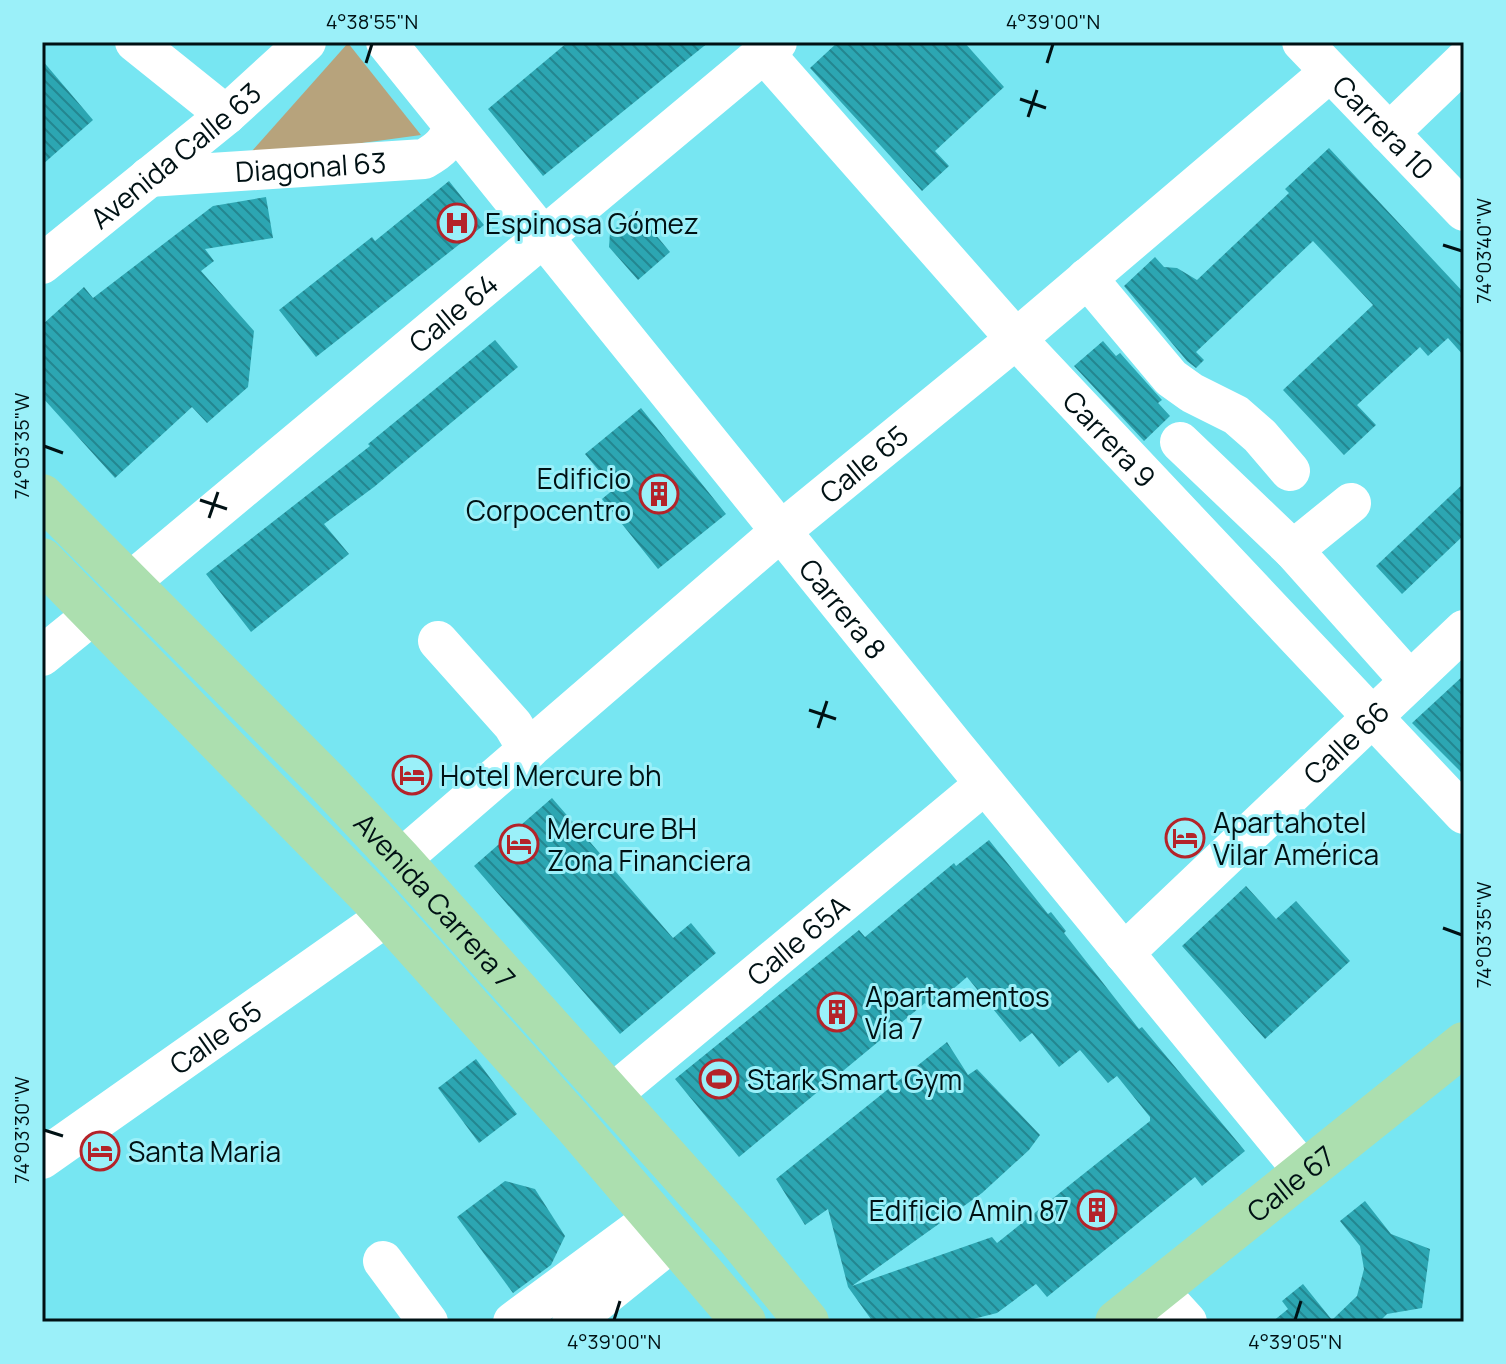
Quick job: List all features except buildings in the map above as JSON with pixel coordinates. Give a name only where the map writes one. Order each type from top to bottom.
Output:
[{"type":"main road","name":"Avenida Carrera 7","points":[[42,496],[400,860],[737,1236],[807,1322]]},
{"type":"main road","name":"Avenida Carrera 7","points":[[42,560],[387,916],[665,1228],[744,1322]]},
{"type":"main road","name":"Calle 67","points":[[1117,1322],[1464,1044]]},
{"type":"street","points":[[135,42],[226,115]]},
{"type":"street","name":"Avenida Calle 63","points":[[42,264],[226,115],[306,42]]},
{"type":"street","name":"Carrera 8","points":[[386,42],[985,784],[1304,1172]]},
{"type":"street","name":"Carrera 10","points":[[1302,42],[1464,211]]},
{"type":"street","name":"Calle 64","points":[[129,583],[771,48]]},
{"type":"street","name":"Carrera 9","points":[[771,48],[1016,339],[1464,814]]},
{"type":"street","points":[[1389,133],[1464,61]]},
{"type":"street","name":"Calle 65","points":[[400,860],[781,531],[1016,339],[1330,72]]},
{"type":"street","name":"Diagonal 63","points":[[149,177],[424,159],[440,150],[449,138],[453,125]]},
{"type":"street","points":[[1087,278],[1171,378],[1192,393],[1236,415],[1260,436],[1290,471]]},
{"type":"street","points":[[1180,442],[1293,550],[1410,681]]},
{"type":"street","points":[[1293,550],[1351,503]]},
{"type":"street","points":[[42,656],[95,613]]},
{"type":"street","name":"Calle 66","points":[[1124,953],[1464,630]]},
{"type":"street","points":[[438,641],[513,725],[528,750]]},
{"type":"street","name":"Calle 65A","points":[[610,1096],[985,784]]},
{"type":"street","name":"Calle 65","points":[[42,1159],[387,916]]},
{"type":"street","points":[[513,1322],[665,1228]]},
{"type":"street","points":[[572,1322],[665,1228]]},
{"type":"street","points":[[383,1261],[428,1322]]},
{"type":"street","points":[[1157,1289],[1187,1322]]},
{"type":"shaded area","points":[[348,43],[421,135],[245,159]]},
{"type":"place","name":"Espinosa Gómez","points":[[457,223]]},
{"type":"place","name":"Edificio Corpocentro","points":[[659,494]]},
{"type":"place","name":"Hotel Mercure bh","points":[[412,775]]},
{"type":"place","name":"Apartahotel Vilar América","points":[[1185,838]]},
{"type":"place","name":"Mercure BH Zona Financiera","points":[[519,844]]},
{"type":"place","name":"Apartamentos Vía 7","points":[[837,1012]]},
{"type":"place","name":"Stark Smart Gym","points":[[719,1079]]},
{"type":"place","name":"Santa Maria","points":[[100,1151]]},
{"type":"place","name":"Edificio Amin 87","points":[[1097,1210]]}]
